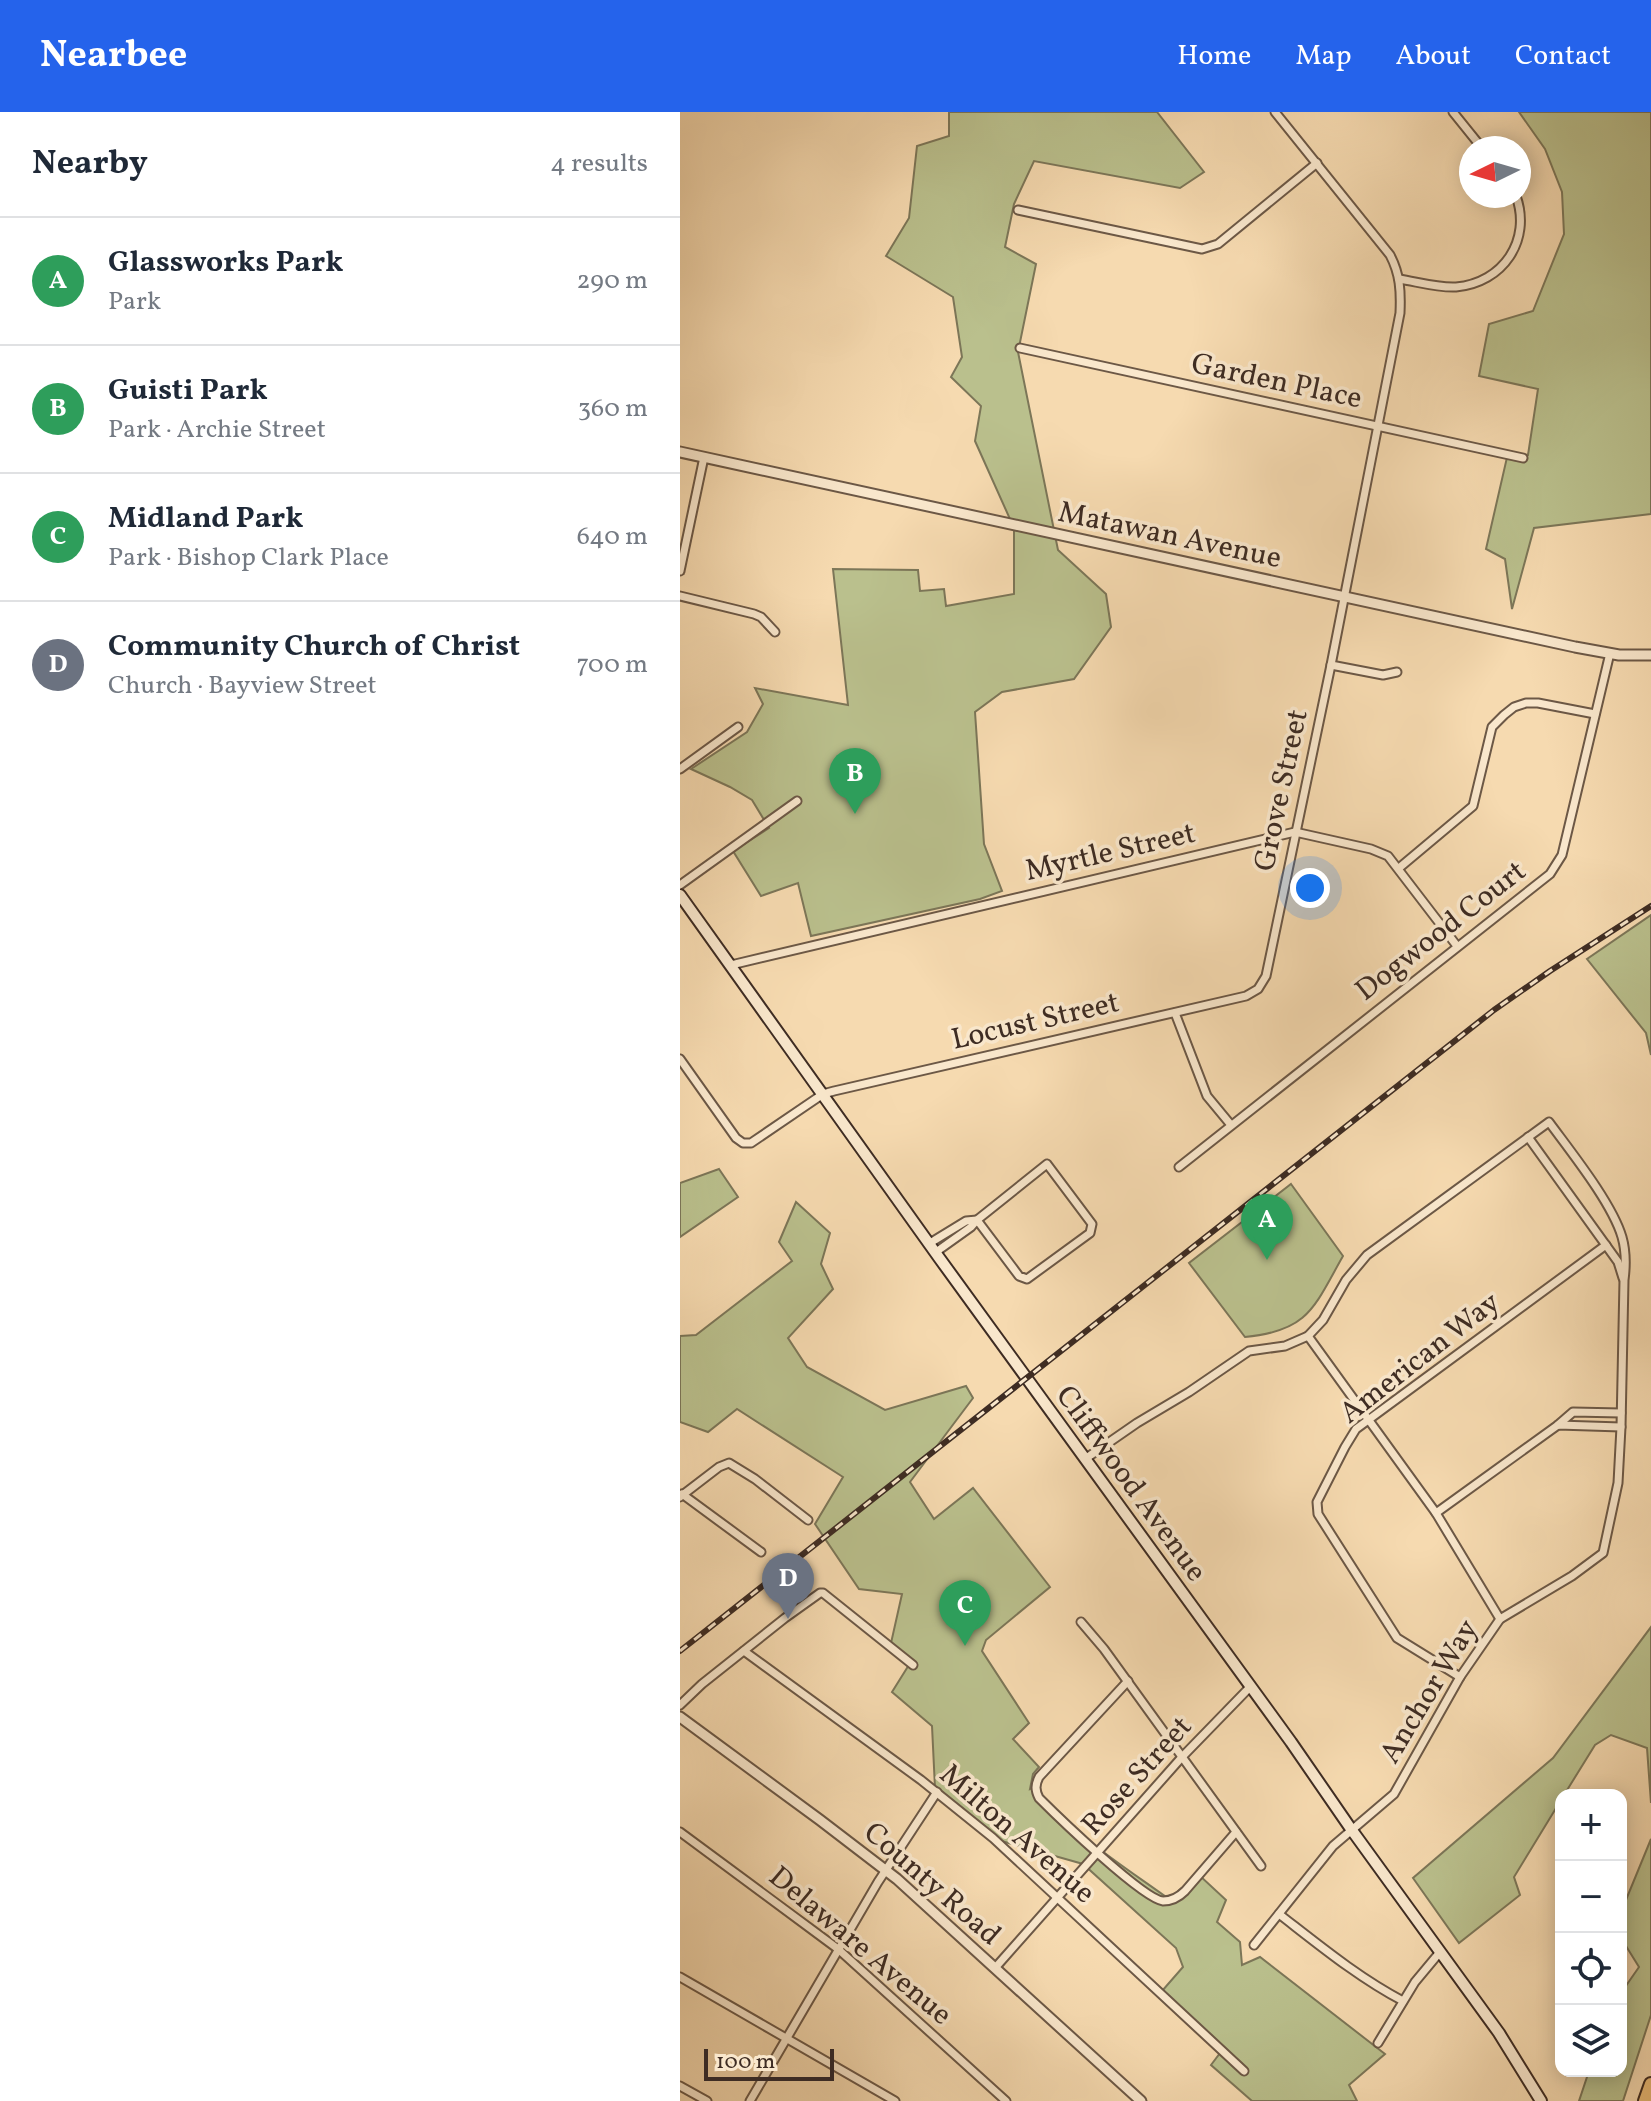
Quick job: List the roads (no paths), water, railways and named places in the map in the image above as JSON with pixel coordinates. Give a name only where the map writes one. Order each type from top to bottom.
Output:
[{"type":"highway","points":[[1645,2101],[1651,2084]]},
{"type":"main road","name":"Cliffwood Avenue","points":[[680,895],[685,910],[731,965],[1291,1742],[1507,2045],[1541,2101]]},
{"type":"street","points":[[1275,112],[1390,255],[1399,279],[1458,287],[1481,281],[1498,270],[1512,254],[1520,235],[1520,208]]},
{"type":"street","points":[[1453,112],[1472,136]]},
{"type":"street","points":[[1018,210],[1202,249],[1218,244],[1317,163]]},
{"type":"street","name":"Grove Street","points":[[1256,990],[1266,976],[1345,596],[1400,313],[1399,279]]},
{"type":"street","name":"Garden Place","points":[[1020,348],[1523,458]]},
{"type":"street","name":"Matawan Avenue","points":[[680,452],[1610,653],[1651,655]]},
{"type":"street","points":[[680,571],[704,457]]},
{"type":"street","points":[[680,596],[754,614],[775,632]]},
{"type":"street","name":"Dogwood Court","points":[[1179,1167],[1550,874],[1562,855],[1610,653]]},
{"type":"street","points":[[1331,665],[1383,675],[1397,672]]},
{"type":"street","points":[[1399,868],[1473,806],[1492,727],[1514,707],[1538,703],[1595,714]]},
{"type":"street","points":[[680,769],[738,727]]},
{"type":"street","points":[[680,885],[797,801]]},
{"type":"street","name":"Myrtle Street","points":[[731,965],[1295,832],[1388,856],[1457,946]]},
{"type":"street","name":"Locust Street","points":[[823,1094],[1246,996],[1256,990]]},
{"type":"street","points":[[1175,1013],[1207,1096],[1231,1125]]},
{"type":"street","points":[[680,1059],[736,1138],[743,1143],[757,1141],[823,1094]]},
{"type":"street","name":"Anchor Way","points":[[1254,1945],[1328,1851],[1394,1794],[1460,1677],[1500,1619],[1572,1576],[1603,1553],[1618,1483],[1626,1259],[1622,1236],[1605,1202],[1549,1122],[1528,1137],[1618,1262],[1624,1280]]},
{"type":"street","points":[[1085,1459],[1249,1351],[1285,1346],[1308,1336],[1323,1320],[1346,1280],[1367,1255],[1528,1137]]},
{"type":"street","points":[[933,1248],[971,1227],[977,1220],[1047,1164],[1092,1224],[1090,1233],[1027,1279],[1019,1276],[977,1220]]},
{"type":"street","name":"American Way","points":[[1460,1677],[1397,1638],[1318,1514],[1317,1502],[1356,1429],[1606,1245]]},
{"type":"street","points":[[1308,1336],[1436,1513],[1500,1619]]},
{"type":"street","points":[[1436,1513],[1573,1412],[1621,1413]]},
{"type":"street","points":[[1558,1425],[1621,1427]]},
{"type":"street","points":[[761,1552],[681,1495],[729,1463],[808,1520]]},
{"type":"street","points":[[680,1705],[785,1618],[823,1593],[913,1665]]},
{"type":"street","points":[[1081,1622],[1128,1681],[1261,1866]]},
{"type":"street","name":"Milton Avenue","points":[[744,1651],[937,1792],[993,1838],[1244,2071]]},
{"type":"street","points":[[1128,1681],[1039,1777],[1036,1792],[1047,1807],[1097,1853],[1154,1899],[1168,1900],[1179,1896],[1236,1832]]},
{"type":"street","name":"Rose Street","points":[[995,1968],[1182,1757],[1250,1687]]},
{"type":"street","name":"County Road","points":[[683,1723],[886,1870],[1141,2101]]},
{"type":"street","points":[[750,2101],[838,1949],[937,1792]]},
{"type":"street","name":"Delaware Avenue","points":[[680,1832],[838,1949],[1006,2101]]},
{"type":"street","points":[[680,1847],[690,1839]]},
{"type":"street","points":[[1279,1914],[1336,1958],[1403,2001]]},
{"type":"street","points":[[1378,2043],[1420,1975],[1440,1952]]},
{"type":"street","points":[[680,1977],[895,2101]]},
{"type":"street","points":[[680,2086],[707,2101]]},
{"type":"railway","points":[[680,1651],[1494,1010],[1651,906]]},
{"type":"place","name":"Guisti Park","points":[[855,814]]},
{"type":"place","name":"Glassworks Park","points":[[1267,1260]]},
{"type":"place","name":"Community Church of Christ","points":[[788,1619]]},
{"type":"place","name":"Midland Park","points":[[965,1646]]}]
